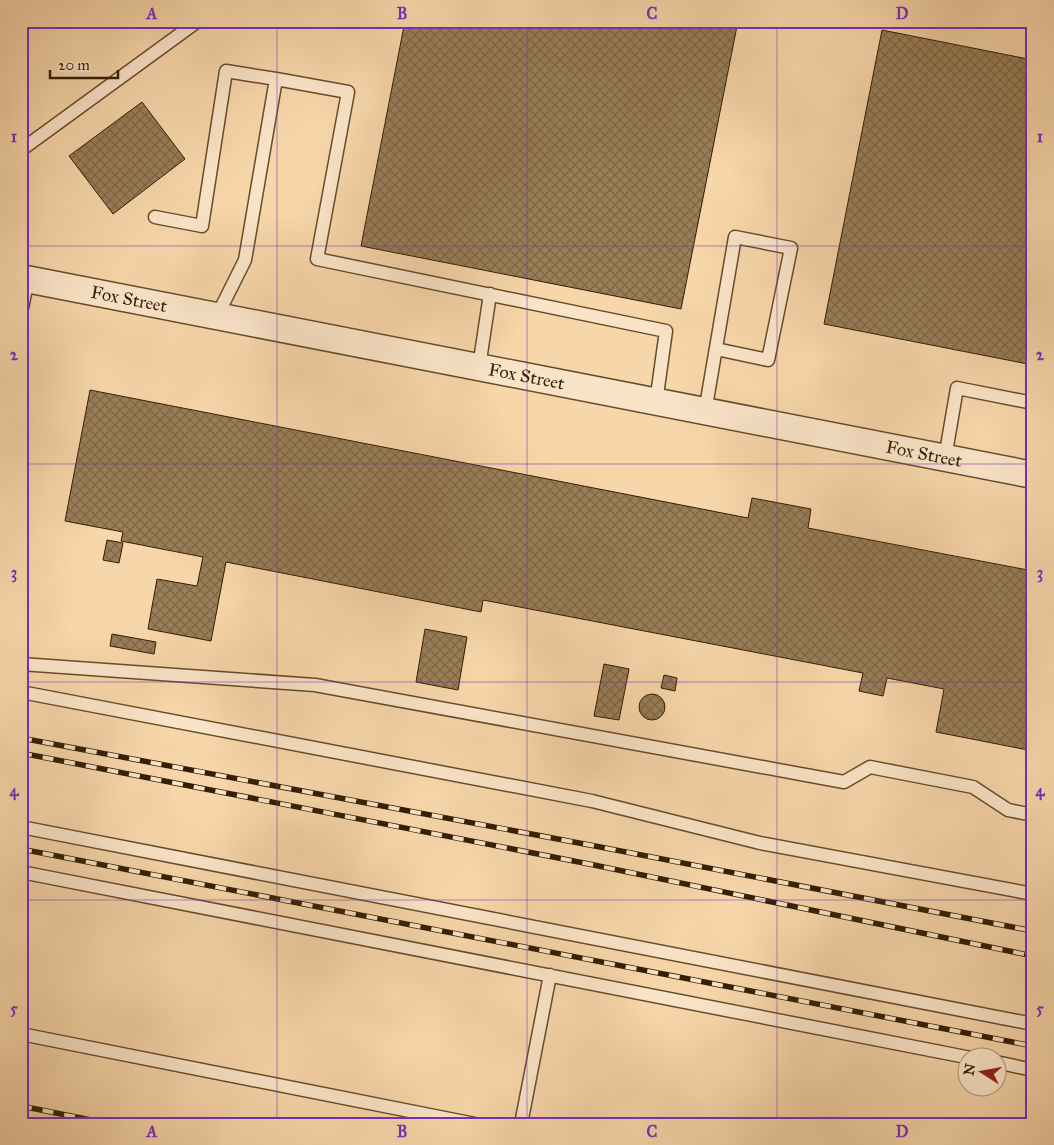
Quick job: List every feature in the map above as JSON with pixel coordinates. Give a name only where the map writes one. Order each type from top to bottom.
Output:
[{"type":"street","name":"Fox Street","points":[[25,279],[1033,475]]},
{"type":"lane","points":[[21,150],[194,23]]},
{"type":"lane","points":[[155,217],[202,226],[226,71],[348,92],[317,258],[666,331],[656,402]]},
{"type":"lane","points":[[217,316],[245,260],[276,79]]},
{"type":"lane","points":[[705,412],[735,237],[791,248],[768,360],[716,349]]},
{"type":"lane","points":[[21,313],[25,279]]},
{"type":"lane","points":[[479,367],[490,294]]},
{"type":"lane","points":[[945,458],[957,388],[1033,403]]},
{"type":"lane","points":[[21,664],[315,685],[844,782],[870,767],[973,787],[1008,810],[1033,815]]},
{"type":"lane","points":[[21,692],[592,800],[760,843],[1033,894]]},
{"type":"lane","points":[[21,827],[1033,1024]]},
{"type":"lane","points":[[21,872],[956,1055]]},
{"type":"lane","points":[[521,1124],[550,975]]},
{"type":"lane","points":[[21,1034],[475,1124]]},
{"type":"lane","points":[[1006,1064],[1033,1070]]},
{"type":"building","points":[[405,21],[738,21],[681,309],[361,246]]},
{"type":"building","points":[[882,30],[1033,60],[1033,365],[824,324]]},
{"type":"building","points":[[142,102],[185,159],[113,214],[69,156]]},
{"type":"building","points":[[90,390],[748,518],[752,498],[811,509],[808,528],[1033,571],[1033,751],[936,732],[944,689],[887,678],[883,696],[859,691],[863,673],[483,600],[481,612],[226,562],[211,641],[148,629],[157,579],[197,586],[203,557],[121,541],[123,532],[65,521]]},
{"type":"building","points":[[107,540],[123,543],[119,563],[103,560]]},
{"type":"building","points":[[425,629],[467,637],[458,690],[416,682]]},
{"type":"building","points":[[112,634],[156,642],[154,654],[110,646]]},
{"type":"building","points":[[604,664],[629,669],[619,720],[594,716]]},
{"type":"building","points":[[664,675],[677,678],[675,691],[661,688]]},
{"type":"building","points":[[652,694],[661,698],[665,707],[661,716],[652,720],[643,716],[639,707],[643,698]]},
{"type":"railway","points":[[21,738],[1033,931]]},
{"type":"railway","points":[[21,753],[589,864],[1033,956]]},
{"type":"railway","points":[[21,849],[1033,1046]]},
{"type":"railway","points":[[21,1106],[111,1124]]},
{"type":"railway","points":[[21,1121],[35,1124]]}]
